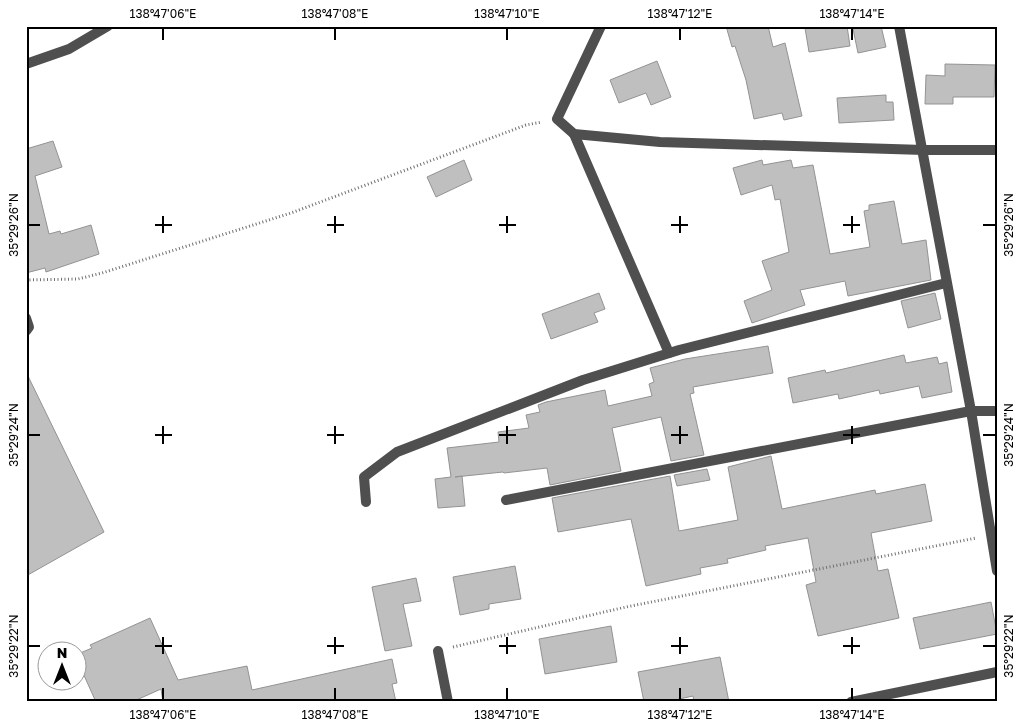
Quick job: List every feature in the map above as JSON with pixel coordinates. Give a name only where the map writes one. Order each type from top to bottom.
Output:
[{"type":"street","points":[[26,64],[68,49],[108,26]]},
{"type":"street","points":[[601,26],[557,118],[574,134],[669,353]]},
{"type":"street","points":[[899,26],[924,150],[946,283],[971,411],[997,571]]},
{"type":"street","points":[[574,134],[660,142],[924,150],[997,150]]},
{"type":"street","points":[[366,502],[364,477],[397,452],[583,380],[669,353],[946,283]]},
{"type":"street","points":[[26,318],[29,327],[26,331]]},
{"type":"street","points":[[506,500],[971,411],[997,411]]},
{"type":"street","points":[[438,651],[448,702]]},
{"type":"street","points":[[851,702],[997,672]]},
{"type":"path","points":[[26,280],[78,280],[102,273],[291,213],[526,125],[557,118]]},
{"type":"path","points":[[438,651],[626,607],[991,535]]},
{"type":"building","points":[[726,26],[768,26],[773,47],[785,43],[802,116],[784,120],[782,113],[754,119],[746,80],[735,46],[732,47]]},
{"type":"building","points":[[847,26],[850,46],[809,52],[805,28]]},
{"type":"building","points":[[865,26],[881,26],[886,47],[858,53],[853,29]]},
{"type":"building","points":[[657,61],[671,97],[651,105],[646,93],[619,103],[610,80]]},
{"type":"building","points":[[945,64],[995,65],[994,97],[953,97],[953,104],[925,104],[926,75],[945,76]]},
{"type":"building","points":[[886,95],[886,102],[893,102],[894,120],[839,123],[837,98]]},
{"type":"building","points":[[53,141],[62,167],[35,176],[49,234],[60,231],[61,234],[91,225],[99,254],[46,272],[45,268],[26,273],[26,149]]},
{"type":"building","points":[[464,160],[472,180],[436,197],[427,177]]},
{"type":"building","points":[[762,160],[763,165],[791,160],[793,168],[813,165],[830,254],[870,247],[864,211],[869,210],[869,205],[894,201],[902,244],[926,240],[931,280],[848,296],[845,281],[800,290],[805,305],[752,323],[744,301],[772,290],[762,261],[789,252],[780,199],[775,200],[772,185],[741,195],[733,168]]},
{"type":"building","points":[[599,293],[605,309],[594,313],[598,322],[551,339],[542,314]]},
{"type":"building","points":[[935,293],[941,319],[908,328],[901,301]]},
{"type":"building","points":[[768,346],[773,373],[693,387],[694,393],[690,394],[704,455],[671,461],[661,417],[612,428],[621,471],[550,485],[547,468],[462,476],[465,506],[438,508],[435,479],[451,477],[447,448],[499,442],[498,432],[529,428],[526,415],[540,412],[538,405],[546,402],[605,390],[608,406],[652,396],[649,384],[654,382],[650,368],[685,359]]},
{"type":"building","points":[[904,355],[906,363],[937,357],[939,364],[947,362],[952,392],[922,398],[919,386],[880,394],[879,390],[839,399],[838,394],[793,403],[788,378],[825,370],[826,373]]},
{"type":"building","points":[[26,372],[104,532],[26,576]]},
{"type":"building","points":[[771,456],[782,509],[875,490],[876,494],[925,484],[932,521],[871,533],[878,571],[888,569],[899,618],[818,636],[806,585],[816,582],[808,538],[765,546],[766,550],[727,559],[728,563],[700,568],[701,574],[646,586],[631,519],[558,532],[552,498],[670,476],[679,531],[738,520],[728,467]]},
{"type":"building","points":[[707,469],[710,480],[677,486],[674,475]]},
{"type":"building","points":[[515,566],[521,599],[489,604],[489,609],[460,615],[453,577]]},
{"type":"building","points":[[416,578],[421,601],[403,604],[412,646],[385,651],[372,587]]},
{"type":"building","points":[[991,602],[997,634],[920,649],[913,618]]},
{"type":"building","points":[[150,618],[178,680],[247,666],[252,690],[392,659],[397,683],[392,684],[396,702],[163,702],[161,689],[132,702],[96,702],[88,684],[88,650],[92,648],[90,645]]},
{"type":"building","points":[[611,626],[617,662],[545,674],[539,639]]},
{"type":"building","points":[[720,657],[729,702],[694,702],[693,696],[666,702],[644,702],[638,672]]}]
